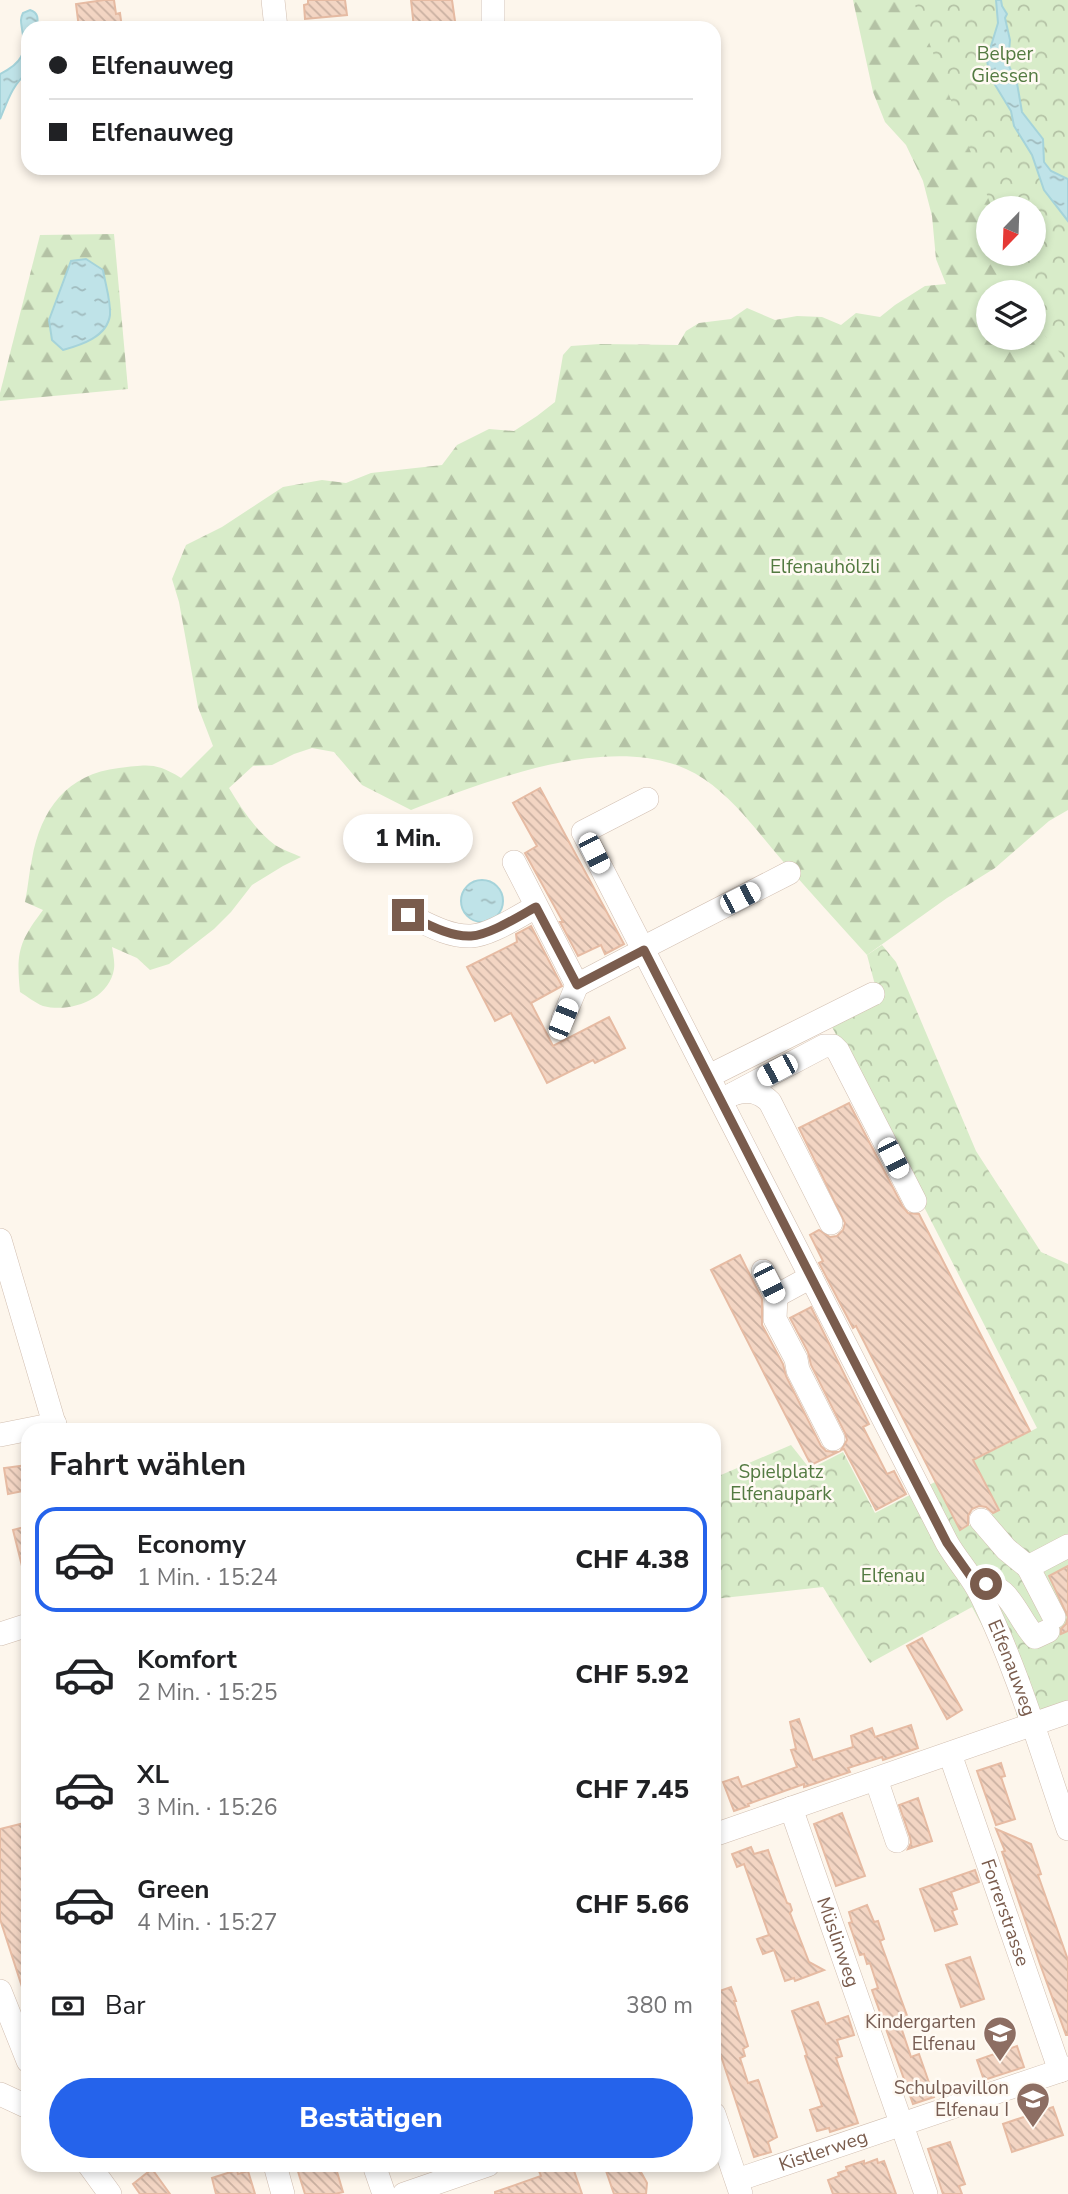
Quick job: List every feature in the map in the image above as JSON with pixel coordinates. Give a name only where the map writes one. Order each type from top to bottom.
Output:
[{"type":"street","points":[[272,0],[275,21]]},
{"type":"street","points":[[494,0],[494,21]]},
{"type":"street","name":"Elfenauweg","points":[[647,799],[583,832],[709,1076],[726,1097],[811,1277],[947,1543],[976,1584],[1011,1662],[1032,1726],[1068,1712]]},
{"type":"street","points":[[514,862],[577,985]]},
{"type":"street","points":[[563,1019],[577,985],[789,873]]},
{"type":"street","points":[[408,915],[446,931],[470,936],[491,930],[536,907]]},
{"type":"street","points":[[709,1076],[873,994]]},
{"type":"street","points":[[726,1097],[824,1046],[833,1046],[915,1201]]},
{"type":"street","points":[[726,1097],[740,1091],[750,1091],[770,1102],[831,1223]]},
{"type":"street","points":[[0,1240],[55,1423]]},
{"type":"street","points":[[763,1271],[776,1296],[775,1319],[796,1359],[797,1370],[833,1439]]},
{"type":"street","points":[[776,1296],[811,1277]]},
{"type":"street","points":[[0,1435],[21,1432]]},
{"type":"street","points":[[976,1584],[989,1585],[1004,1593],[1013,1602],[1035,1637],[1051,1624],[1028,1567],[1006,1549],[981,1520]]},
{"type":"street","points":[[1028,1567],[1068,1546]]},
{"type":"street","points":[[0,1634],[21,1627]]},
{"type":"street","points":[[721,1833],[1032,1726],[1068,1829]]},
{"type":"street","name":"Forrerstrasse","points":[[950,1754],[1065,2071]]},
{"type":"street","points":[[876,1779],[897,1841]]},
{"type":"street","name":"Müslinweg","points":[[791,1808],[926,2194]]},
{"type":"street","points":[[0,1991],[21,2044]]},
{"type":"street","name":"Kistlerweg","points":[[739,2187],[901,2124],[1065,2071]]},
{"type":"street","points":[[0,2094],[21,2104]]},
{"type":"street","points":[[721,2134],[739,2187]]},
{"type":"street","points":[[94,2172],[110,2194]]},
{"type":"street","points":[[277,2172],[283,2194]]},
{"type":"street","points":[[376,2172],[384,2194]]},
{"type":"street","points":[[404,2194],[468,2172]]},
{"type":"green space","name":"Elfenauhölzli","points":[[853,0],[996,0],[1068,221],[1068,810],[1049,821],[995,868],[947,898],[867,955],[735,806],[704,779],[672,764],[636,757],[598,757],[558,763],[479,785],[411,810],[362,785],[334,752],[312,748],[272,765],[253,766],[229,788],[261,833],[278,847],[301,857],[252,885],[214,929],[169,964],[150,970],[137,958],[112,947],[114,966],[111,980],[105,989],[87,1002],[54,1008],[40,1005],[20,992],[21,948],[43,910],[25,902],[32,859],[42,825],[59,797],[85,778],[119,768],[151,766],[181,778],[213,746],[198,707],[179,602],[172,579],[186,545],[222,527],[283,487],[322,480],[346,483],[371,473],[442,465],[457,445],[489,429],[514,431],[555,402],[563,355],[571,346],[678,345],[686,331],[699,323],[731,319],[747,308],[775,320],[797,316],[822,317],[841,325],[856,313],[880,317],[925,286],[946,284],[936,259],[932,216],[923,181],[906,145],[885,122],[873,92]]},
{"type":"green space","name":"Belper Giessen","points":[[913,0],[1068,0],[1068,362],[1046,337],[1046,280],[1019,280],[1014,266],[1046,266],[1046,196],[987,196]]},
{"type":"green space","points":[[114,234],[128,389],[0,401],[40,235]]},
{"type":"green space","name":"Elfenau","points":[[882,945],[896,962],[976,1151],[1041,1252],[1068,1264],[1068,1708],[1030,1723],[1016,1715],[1017,1709],[1007,1672],[972,1607],[870,1663],[823,1587],[721,1598],[721,1475],[791,1445],[810,1469],[843,1452],[875,1513],[935,1482],[960,1530],[999,1510],[976,1466],[965,1465],[1037,1428],[829,1021],[878,996],[867,955]]},
{"type":"water","points":[[996,0],[1001,0],[1007,14],[1005,18],[1010,40],[1008,64],[1017,83],[1022,112],[1043,139],[1044,162],[1051,171],[1068,179],[1068,221],[1044,190],[1032,155],[1014,126],[1011,111],[989,75],[987,59],[998,23]]},
{"type":"water","points":[[33,11],[38,21],[21,21],[23,13]]},
{"type":"water","points":[[21,57],[21,79],[8,99],[0,119],[0,74]]},
{"type":"water","points":[[86,259],[103,270],[109,298],[108,323],[99,334],[85,343],[63,350],[52,340],[49,320],[71,261]]},
{"type":"water","points":[[482,880],[497,886],[503,901],[497,916],[482,922],[467,916],[461,901],[467,886]]},
{"type":"building","points":[[114,0],[116,14],[120,13],[121,21],[78,21],[76,4]]},
{"type":"building","points":[[308,0],[345,0],[347,15],[305,19],[304,5],[308,4]]},
{"type":"building","points":[[411,0],[452,0],[455,21],[413,21]]},
{"type":"building","points":[[540,788],[624,944],[605,954],[601,945],[578,956],[560,922],[563,922],[525,853],[537,846],[513,803]]},
{"type":"building","points":[[531,926],[562,986],[531,1003],[553,1046],[609,1017],[625,1048],[595,1063],[593,1060],[547,1083],[511,1013],[495,1021],[467,967],[517,942],[516,934]]},
{"type":"building","points":[[849,1103],[903,1207],[908,1213],[919,1214],[1030,1431],[973,1460],[999,1510],[993,1513],[986,1507],[979,1506],[972,1509],[968,1516],[968,1525],[960,1530],[856,1326],[853,1328],[819,1263],[823,1261],[810,1235],[819,1230],[830,1237],[837,1236],[845,1223],[799,1128]]},
{"type":"building","points":[[740,1255],[762,1299],[762,1325],[783,1364],[786,1376],[821,1446],[826,1451],[838,1452],[811,1465],[711,1270]]},
{"type":"building","points":[[811,1307],[869,1424],[863,1427],[887,1474],[894,1471],[906,1494],[876,1510],[844,1449],[841,1450],[847,1440],[845,1433],[790,1318]]},
{"type":"building","points":[[21,1466],[21,1491],[8,1494],[4,1468]]},
{"type":"building","points":[[21,1528],[21,1562],[13,1530]]},
{"type":"building","points":[[1068,1566],[1068,1617],[1049,1576]]},
{"type":"building","points":[[1068,1617],[1068,1631],[1061,1634],[1061,1629]]},
{"type":"building","points":[[922,1638],[962,1710],[947,1719],[907,1646]]},
{"type":"building","points":[[799,1719],[813,1760],[853,1747],[851,1736],[872,1728],[875,1737],[911,1725],[918,1748],[848,1768],[850,1772],[804,1787],[804,1784],[734,1811],[723,1782],[738,1777],[742,1787],[797,1767],[791,1750],[796,1749],[790,1722]]},
{"type":"building","points":[[1001,1763],[1005,1776],[1001,1777],[1015,1819],[996,1825],[977,1771]]},
{"type":"building","points":[[918,1798],[932,1841],[908,1849],[910,1837],[899,1805]]},
{"type":"building","points":[[842,1813],[865,1876],[836,1886],[814,1824]]},
{"type":"building","points":[[21,1824],[21,1984],[0,1919],[0,1829]]},
{"type":"building","points":[[996,1829],[1031,1844],[1041,1874],[1038,1875],[1068,1960],[1068,2035],[1040,1964]]},
{"type":"building","points":[[751,1847],[754,1854],[768,1850],[809,1962],[824,1970],[795,1981],[794,1978],[785,1981],[774,1950],[763,1954],[757,1939],[769,1935],[744,1864],[737,1867],[732,1854]]},
{"type":"building","points":[[975,1870],[979,1882],[951,1892],[957,1909],[952,1911],[957,1924],[935,1931],[920,1889]]},
{"type":"building","points":[[867,1905],[874,1922],[878,1921],[884,1939],[880,1941],[910,2024],[901,2027],[911,2057],[919,2054],[934,2097],[913,2104],[872,1990],[878,1988],[870,1963],[867,1964],[864,1954],[860,1955],[849,1923],[852,1922],[849,1912]]},
{"type":"building","points":[[970,1957],[984,1999],[961,2007],[946,1965]]},
{"type":"building","points":[[731,1987],[748,2046],[743,2049],[745,2056],[740,2058],[748,2083],[759,2082],[777,2137],[768,2142],[771,2152],[754,2157],[721,2056],[721,1991]]},
{"type":"building","points":[[818,2002],[826,2024],[848,2016],[854,2035],[837,2040],[842,2056],[836,2058],[858,2123],[830,2132],[829,2128],[817,2131],[810,2110],[822,2106],[792,2011]]},
{"type":"building","name":"Kindergarten Elfenau","points":[[1017,2046],[1024,2067],[984,2080],[977,2060]]},
{"type":"building","name":"Schulpavillon Elfenau I","points":[[1053,2107],[1063,2135],[1012,2152],[1003,2124]]},
{"type":"building","points":[[950,2142],[965,2184],[959,2186],[962,2194],[943,2194],[928,2149]]},
{"type":"building","points":[[877,2159],[878,2163],[884,2161],[896,2194],[833,2194],[828,2180],[839,2176],[838,2173],[847,2170],[846,2167]]},
{"type":"building","points":[[148,2172],[154,2172],[170,2194],[140,2194],[133,2184]]},
{"type":"building","points":[[231,2172],[248,2172],[255,2194],[216,2194],[212,2178]]},
{"type":"building","points":[[298,2172],[337,2172],[343,2192],[305,2194]]},
{"type":"building","points":[[539,2172],[574,2172],[582,2194],[495,2194],[495,2192],[541,2176]]},
{"type":"building","points":[[606,2172],[641,2172],[647,2183],[646,2194],[614,2194]]},
{"type":"place","name":"Kindergarten Elfenau","points":[[1000,2063]]},
{"type":"place","name":"Schulpavillon Elfenau I","points":[[1033,2129]]},
{"type":"route","points":[[408,915],[446,931],[470,936],[491,930],[536,907],[577,985],[644,950],[947,1543],[976,1584],[986,1584]]},
{"type":"park label","name":"Spielplatz Elfenaupark","points":[[781,1483]]}]
